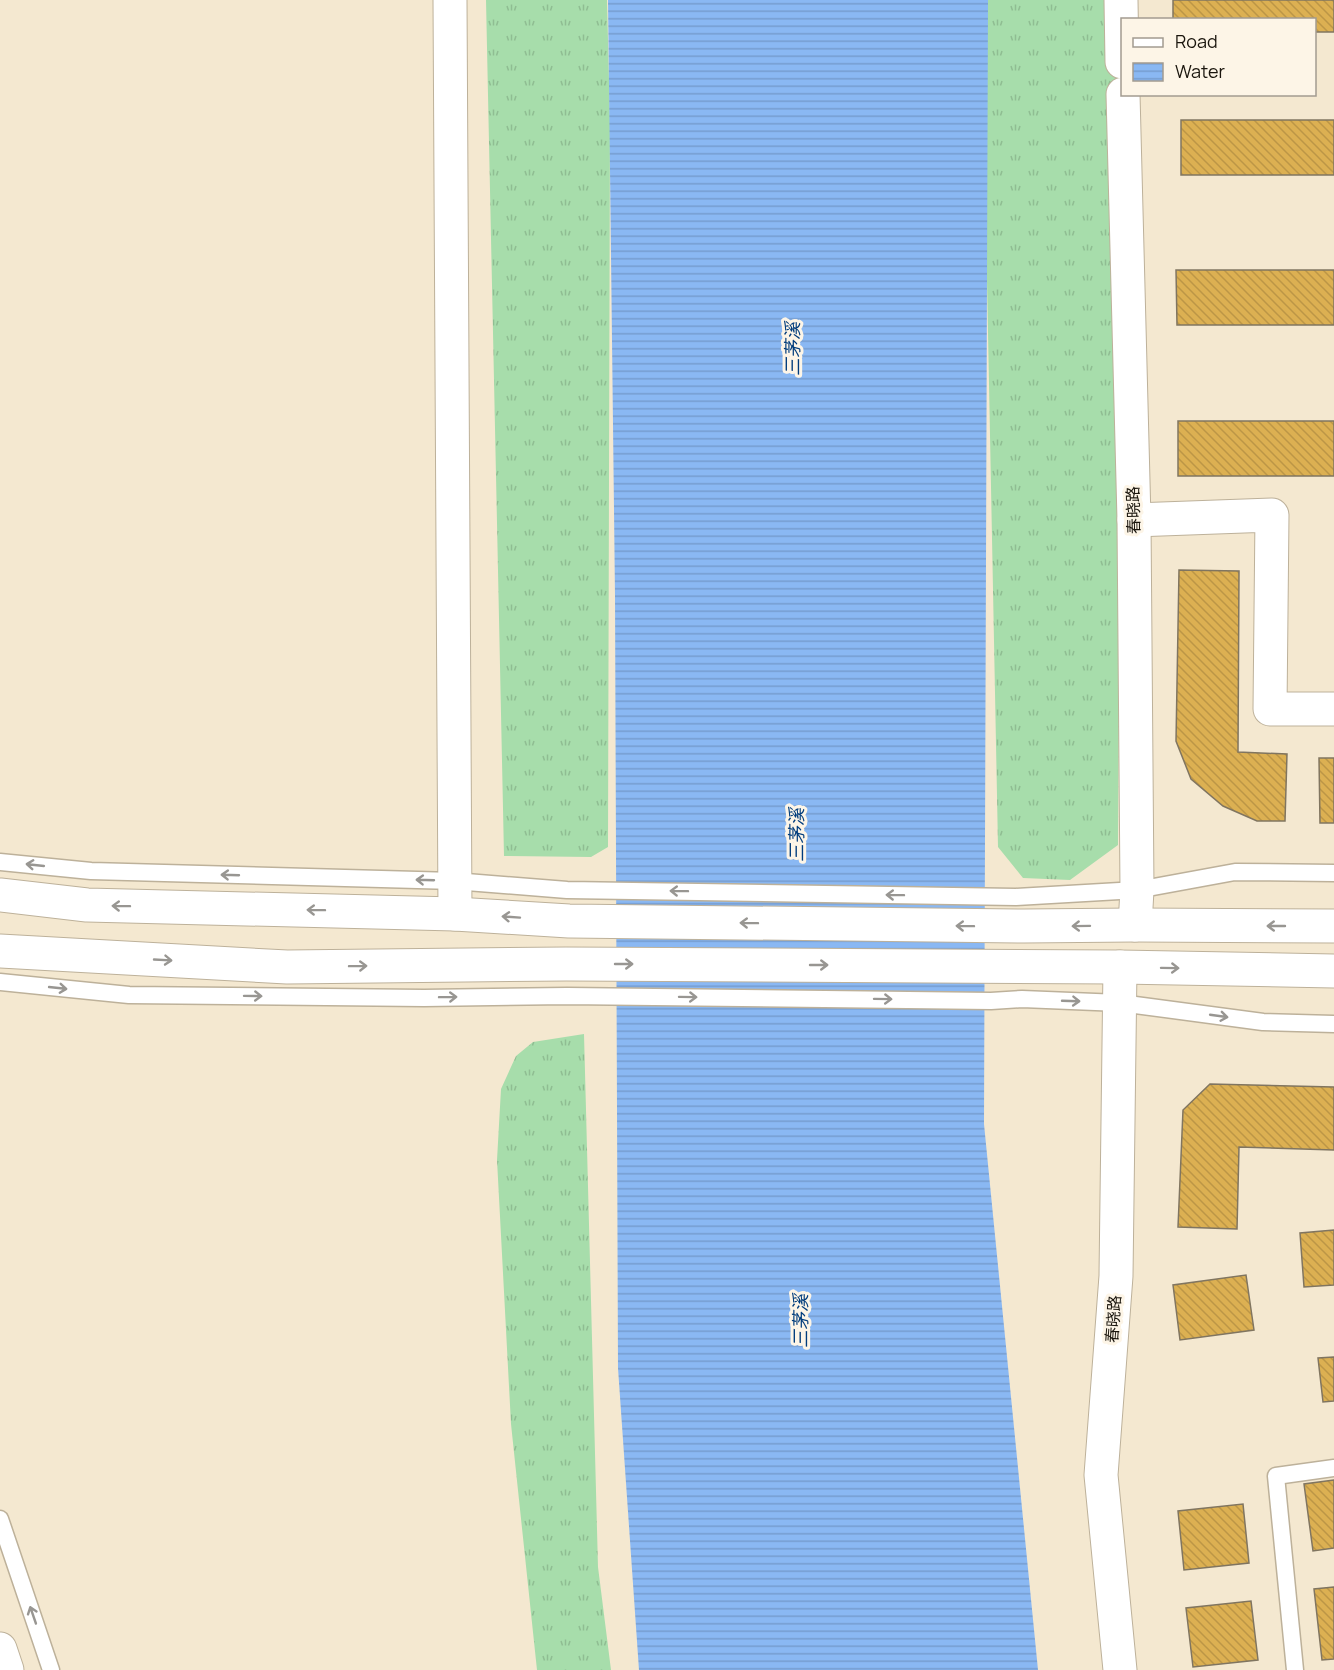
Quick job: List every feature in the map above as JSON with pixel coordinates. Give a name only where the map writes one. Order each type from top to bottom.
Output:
[{"type":"street","points":[[450,0],[455,914]]},
{"type":"street","points":[[1121,0],[1121,18]]},
{"type":"street","name":"春晓路","points":[[1123,96],[1134,520],[1137,890],[1135,925]]},
{"type":"street","points":[[1134,520],[1272,515],[1270,709],[1334,709]]},
{"type":"street","points":[[0,895],[87,905],[455,914],[568,906],[1020,911],[1135,925],[1334,926]]},
{"type":"street","points":[[0,951],[287,967],[566,964],[1120,967],[1334,971]]},
{"type":"street","name":"春晓路","points":[[1120,967],[1116,1276],[1101,1475],[1120,1670]]},
{"type":"street","points":[[0,1649],[7,1670]]},
{"type":"lane","points":[[0,862],[91,871],[454,881],[568,906]]},
{"type":"lane","points":[[1020,911],[1235,872],[1334,873]]},
{"type":"lane","points":[[0,982],[129,995],[1022,999],[1120,1003],[1263,1022],[1334,1024]]},
{"type":"lane","points":[[1295,1670],[1276,1476],[1334,1468]]},
{"type":"lane","points":[[0,1519],[51,1670]]},
{"type":"green space","points":[[486,0],[607,0],[610,121],[608,847],[591,857],[504,856]]},
{"type":"green space","points":[[986,0],[1117,0],[1120,515],[1118,845],[1070,880],[1023,878],[998,847],[985,178]]},
{"type":"green space","points":[[584,1034],[598,1567],[611,1670],[537,1670],[511,1424],[497,1160],[501,1089],[516,1056],[533,1042]]},
{"type":"water","name":"三茅溪","points":[[608,0],[988,0],[984,1124],[1038,1670],[639,1670],[618,1368],[615,595]]},
{"type":"building","points":[[1173,0],[1334,0],[1334,32],[1316,32],[1316,18],[1173,18]]},
{"type":"building","points":[[1181,120],[1334,120],[1334,175],[1181,175]]},
{"type":"building","points":[[1176,270],[1334,270],[1334,325],[1177,325]]},
{"type":"building","points":[[1178,421],[1334,421],[1334,476],[1178,476]]},
{"type":"building","points":[[1179,570],[1239,571],[1238,752],[1287,754],[1285,821],[1257,821],[1223,806],[1191,779],[1176,741]]},
{"type":"building","points":[[1319,758],[1334,758],[1334,823],[1320,823]]},
{"type":"building","points":[[1210,1084],[1334,1087],[1334,1150],[1239,1147],[1237,1229],[1178,1227],[1183,1110]]},
{"type":"building","points":[[1334,1230],[1334,1285],[1304,1287],[1300,1233]]},
{"type":"building","points":[[1246,1275],[1254,1330],[1180,1340],[1173,1285]]},
{"type":"building","points":[[1334,1357],[1334,1401],[1323,1402],[1318,1358]]},
{"type":"building","points":[[1334,1480],[1334,1548],[1313,1551],[1304,1484]]},
{"type":"building","points":[[1243,1504],[1249,1563],[1184,1570],[1178,1511]]},
{"type":"building","points":[[1334,1587],[1334,1659],[1322,1660],[1314,1589]]},
{"type":"building","points":[[1251,1601],[1258,1660],[1193,1667],[1186,1608]]}]
